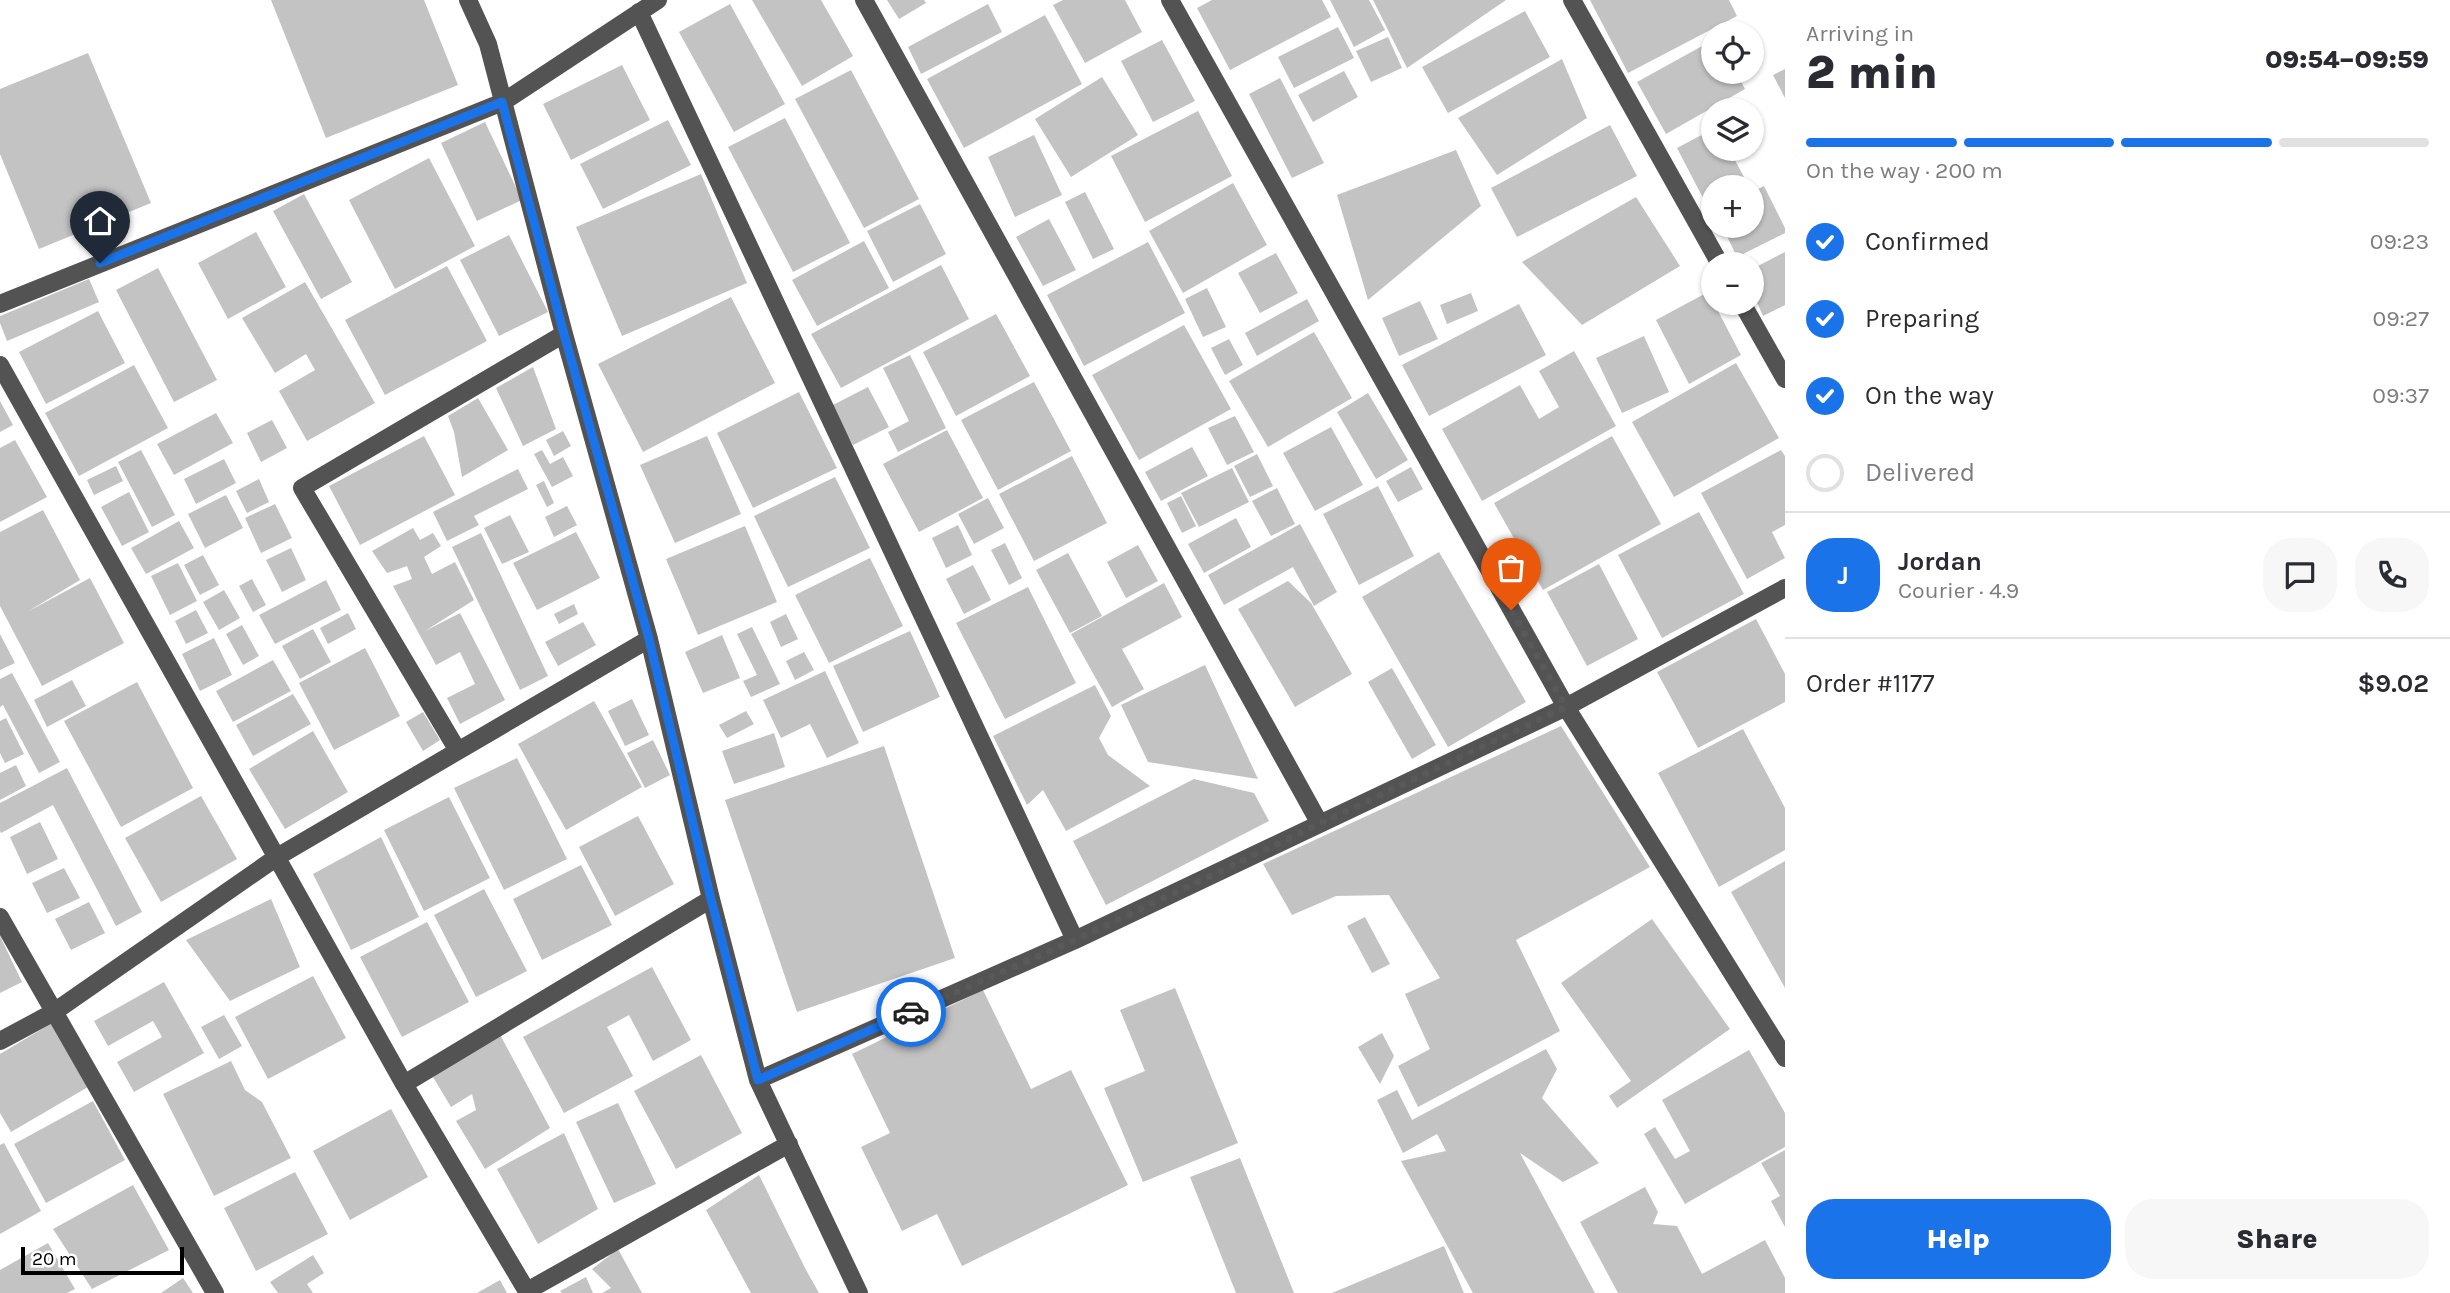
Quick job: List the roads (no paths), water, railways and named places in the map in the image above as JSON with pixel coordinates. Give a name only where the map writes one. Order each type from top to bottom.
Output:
[{"type":"street","points":[[468,0],[488,44],[564,334],[649,639],[711,899],[758,1080],[859,1293]]},
{"type":"street","points":[[0,304],[502,102],[658,0]]},
{"type":"street","points":[[864,0],[1320,824]]},
{"type":"street","points":[[1170,0],[1566,707],[1785,1058]]},
{"type":"street","points":[[1572,0],[1713,252]]},
{"type":"street","points":[[639,12],[1075,940]]},
{"type":"street","points":[[1749,315],[1785,379]]},
{"type":"street","points":[[458,751],[302,488],[564,334]]},
{"type":"street","points":[[0,365],[404,1084],[527,1292],[789,1144]]},
{"type":"street","points":[[758,1080],[1075,940],[1566,707],[1785,588]]},
{"type":"street","points":[[0,1041],[54,1012],[277,857],[649,639]]},
{"type":"street","points":[[404,1084],[711,899]]},
{"type":"street","points":[[0,917],[215,1293]]}]
